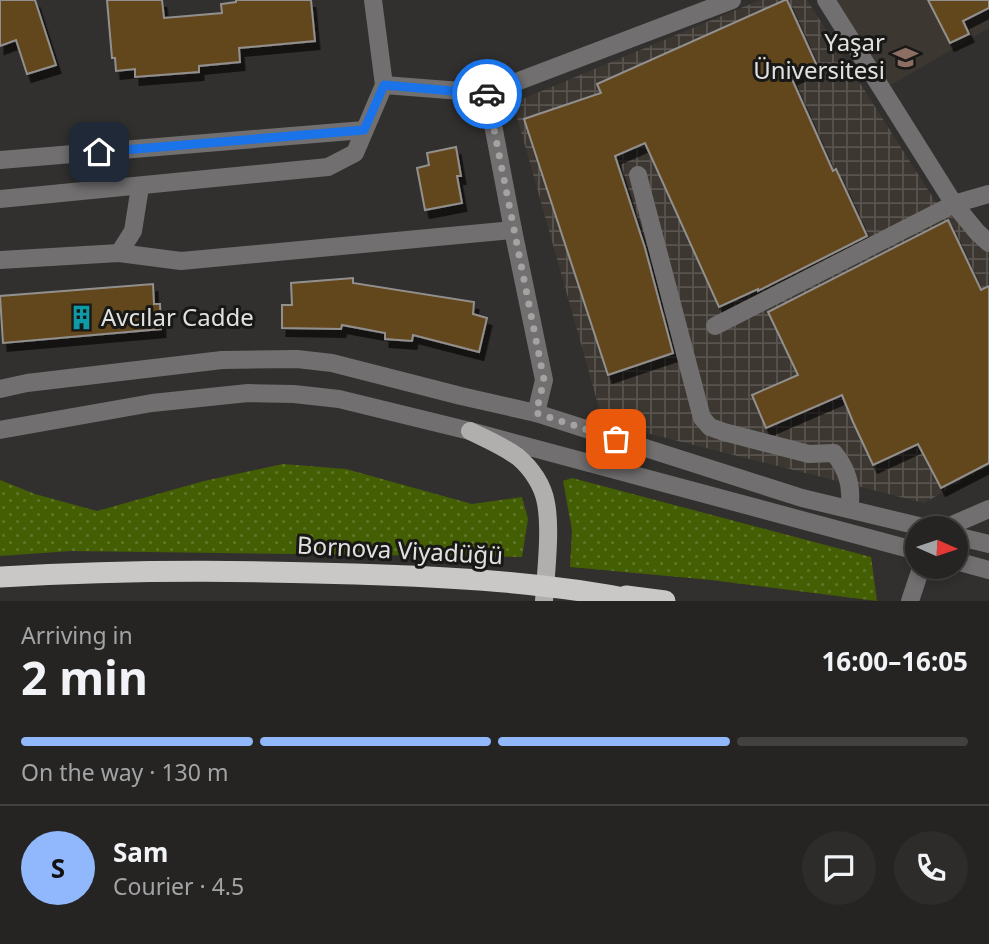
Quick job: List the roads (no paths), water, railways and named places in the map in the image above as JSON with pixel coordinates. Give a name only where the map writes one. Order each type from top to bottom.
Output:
[{"type":"highway","name":"Bornova Viyadüğü","points":[[0,577],[156,571],[432,576],[596,592],[639,601]]},
{"type":"highway","points":[[596,592],[665,601]]},
{"type":"main road","points":[[470,431],[518,458],[542,489],[547,519],[544,601]]},
{"type":"street","points":[[0,200],[328,167],[355,153],[384,85],[373,0]]},
{"type":"street","points":[[384,85],[487,93],[732,0]]},
{"type":"street","points":[[826,0],[954,204],[976,232],[989,243]]},
{"type":"street","points":[[487,93],[544,380],[536,413]]},
{"type":"street","points":[[0,160],[364,130]]},
{"type":"street","points":[[638,175],[702,418],[710,427],[736,435],[809,454],[834,453],[848,475],[851,497],[849,509]]},
{"type":"street","points":[[119,253],[133,231],[140,187]]},
{"type":"street","points":[[715,326],[954,204],[989,194]]},
{"type":"street","points":[[0,260],[119,253],[181,261],[513,230]]},
{"type":"street","points":[[0,389],[27,383],[222,360],[298,359],[332,363],[536,413],[802,498],[905,523]]},
{"type":"street","points":[[0,430],[152,403],[248,393],[339,399],[470,431],[905,548]]},
{"type":"street","points":[[968,518],[989,509]]},
{"type":"street","points":[[968,539],[989,544]]},
{"type":"street","points":[[968,564],[989,570]]},
{"type":"street","points":[[910,601],[917,579]]},
{"type":"place","name":"Yaşar Üniversitesi","points":[[905,57]]},
{"type":"place","name":"Avcılar Cadde","points":[[81,318]]}]
